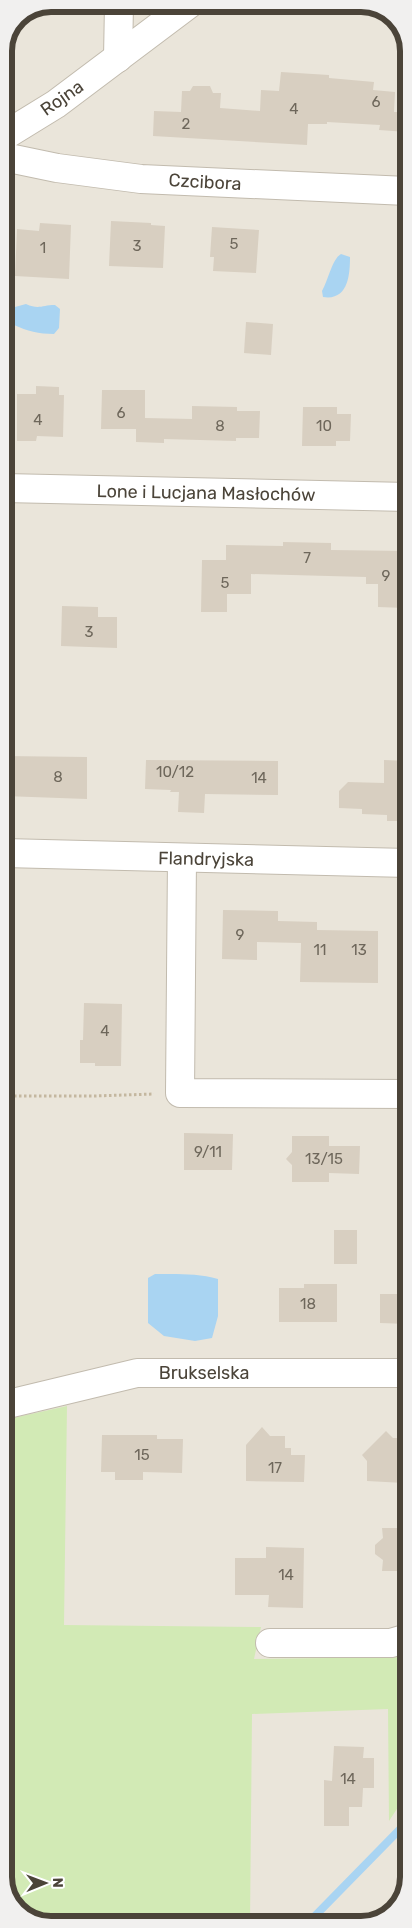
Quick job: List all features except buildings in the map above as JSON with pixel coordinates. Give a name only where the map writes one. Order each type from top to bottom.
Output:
[{"type":"street","points":[[118,58],[119,13]]},
{"type":"street","name":"Rojna","points":[[13,130],[56,104],[177,13]]},
{"type":"street","name":"Czcibora","points":[[13,159],[57,168],[134,178],[400,191]]},
{"type":"street","name":"Lone i Lucjana Masłochów","points":[[13,488],[400,497]]},
{"type":"street","name":"Flandryjska","points":[[13,853],[400,863]]},
{"type":"street","points":[[182,858],[180,1094],[400,1094]]},
{"type":"street","name":"Brukselska","points":[[13,1403],[137,1373],[400,1373]]},
{"type":"street","points":[[270,1643],[391,1643],[400,1640]]},
{"type":"path","points":[[13,1096],[180,1094]]},
{"type":"shaded area","points":[[44,13],[368,13],[376,15],[392,28],[399,44],[400,1877],[397,1889],[390,1902],[376,1913],[368,1915],[49,1915],[36,1913],[26,1906],[18,1896],[13,1884],[13,44],[15,36],[24,24],[36,15]]},
{"type":"green space","points":[[67,1406],[64,1625],[261,1627],[254,1659],[400,1657],[400,1804],[389,1821],[388,1709],[252,1714],[250,1916],[49,1915],[36,1913],[26,1906],[18,1896],[13,1884],[13,1418]]},
{"type":"water","points":[[341,254],[350,257],[346,285],[338,295],[323,297],[322,291],[333,265]]},
{"type":"water","points":[[26,304],[37,307],[55,305],[60,309],[59,328],[54,334],[33,332],[14,325],[13,312],[15,307]]},
{"type":"water","points":[[155,1274],[194,1275],[218,1279],[218,1316],[212,1338],[195,1341],[164,1336],[148,1323],[148,1278]]},
{"type":"waterway","points":[[315,1916],[400,1829]]}]
